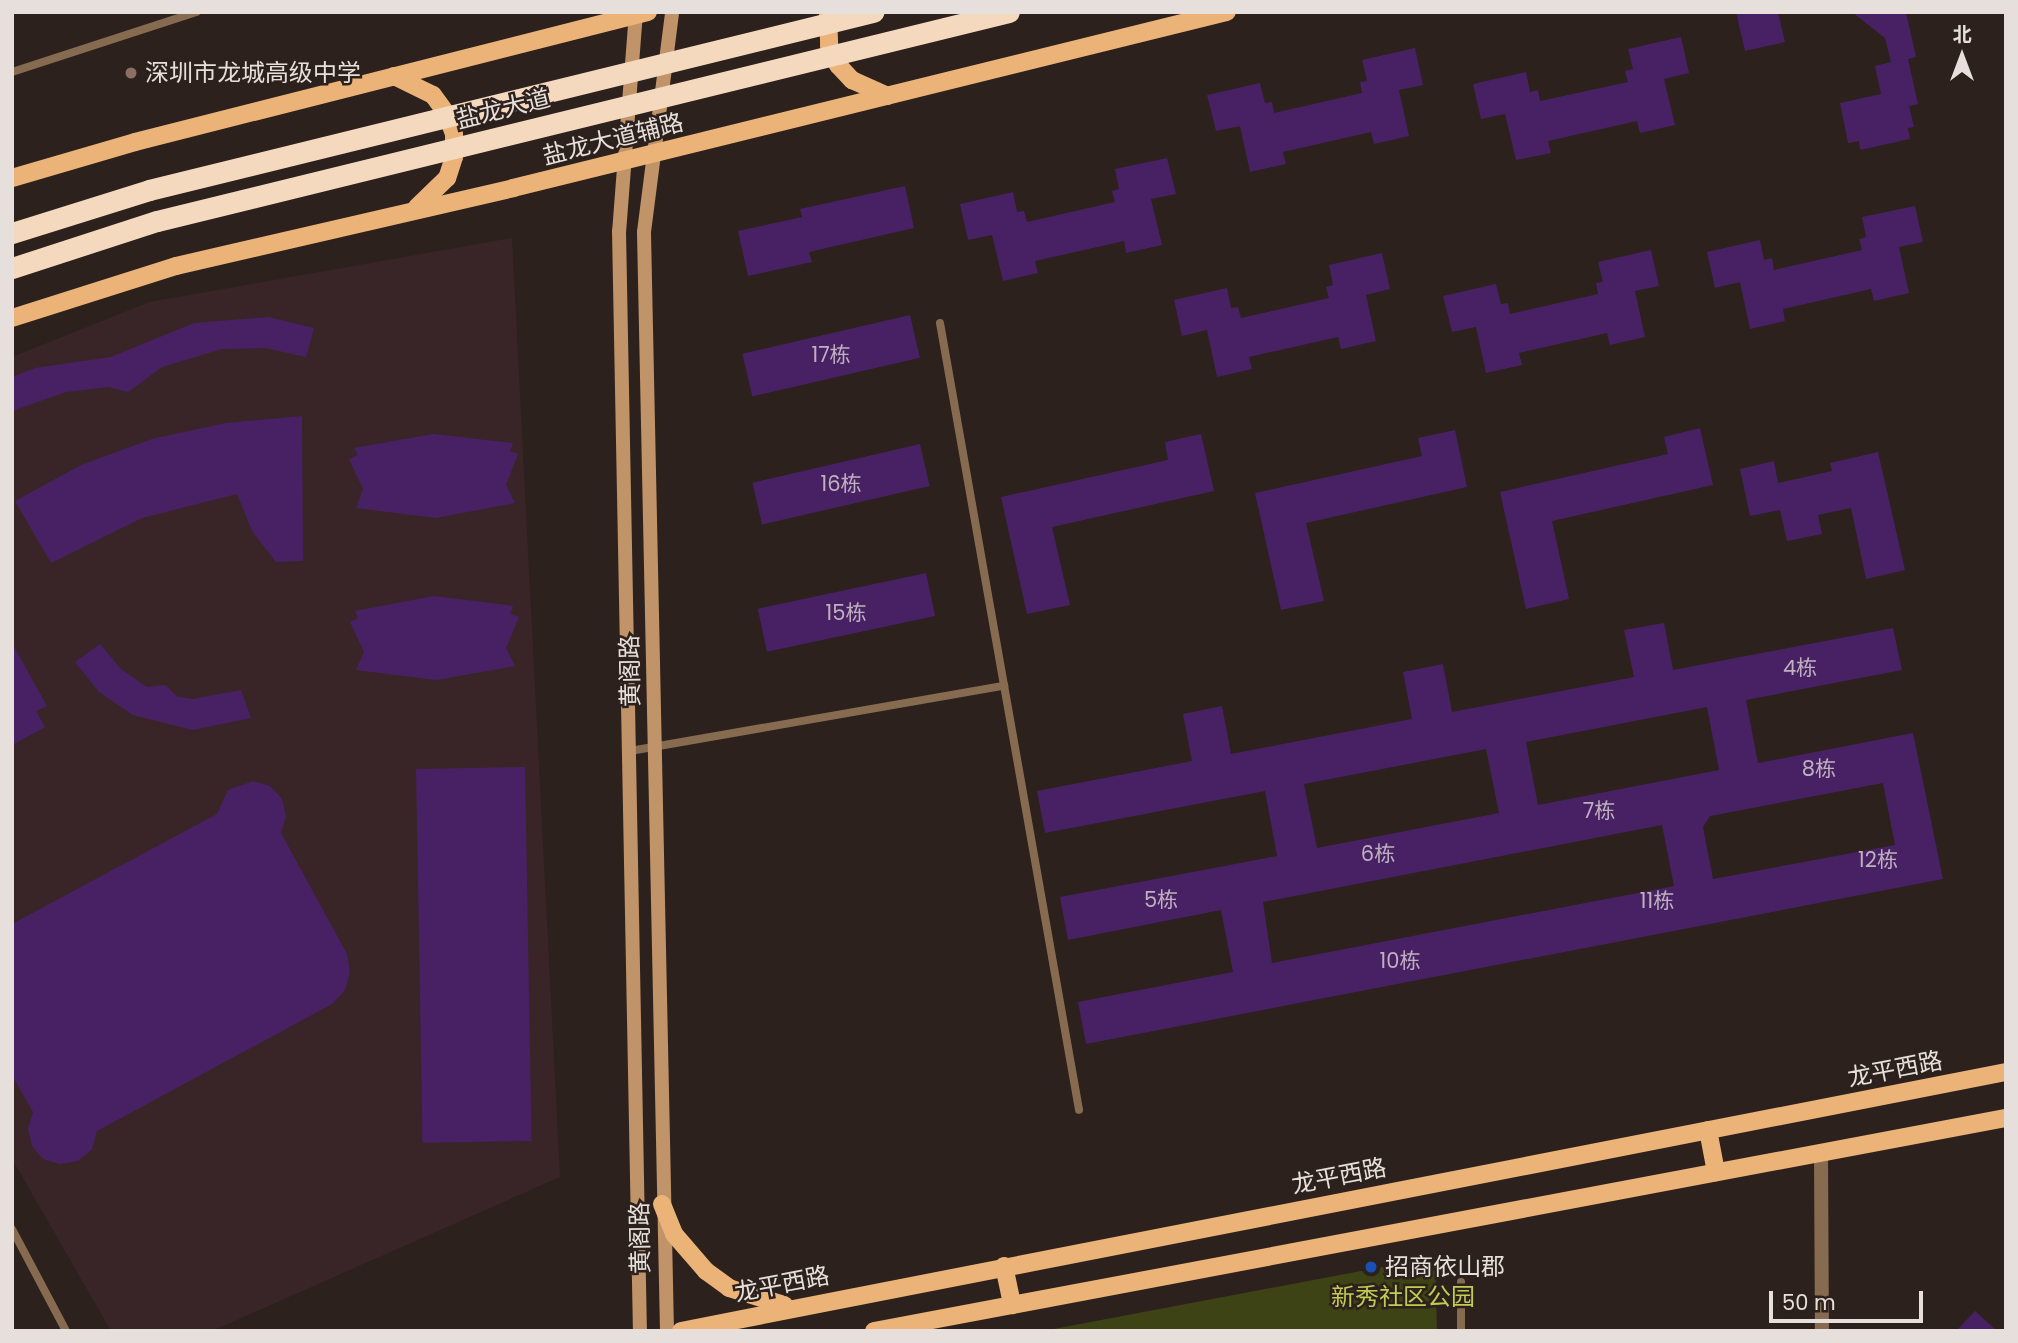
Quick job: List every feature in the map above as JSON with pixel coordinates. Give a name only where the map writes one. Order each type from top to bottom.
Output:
[{"type":"highway","name":"盐龙大道","points":[[12,233],[149,190],[873,12]]},
{"type":"highway","name":"盐龙大道","points":[[12,268],[157,221],[1009,12]]},
{"type":"main road","points":[[557,36],[590,12]]},
{"type":"main road","name":"黄阁路","points":[[667,1331],[662,1204],[644,232],[672,12]]},
{"type":"main road","points":[[828,12],[829,46],[838,65],[869,91],[889,96]]},
{"type":"main road","name":"盐龙大道辅路","points":[[12,318],[176,266],[625,161],[1227,12]]},
{"type":"main road","points":[[12,178],[640,13]]},
{"type":"main road","name":"黄阁路","points":[[640,13],[619,232],[640,1331]]},
{"type":"main road","points":[[393,76],[433,95],[446,113],[454,134],[454,157],[447,178],[433,196],[415,209]]},
{"type":"main road","name":"龙平西路","points":[[681,1331],[2006,1072]]},
{"type":"main road","points":[[874,1331],[2006,1118]]},
{"type":"main road","points":[[1708,1130],[1716,1172]]},
{"type":"main road","points":[[662,1204],[674,1234],[706,1271],[757,1300],[795,1307]]},
{"type":"main road","points":[[1004,1266],[1012,1305]]},
{"type":"street","points":[[1821,1153],[1822,1331]]},
{"type":"lane","points":[[12,72],[197,12]]},
{"type":"lane","points":[[940,323],[1079,1110]]},
{"type":"lane","points":[[630,751],[1004,686]]},
{"type":"lane","points":[[12,1229],[66,1331]]},
{"type":"lane","points":[[1461,1282],[1461,1331]]},
{"type":"shaded area","points":[[512,238],[560,1177],[212,1331],[111,1331],[12,1159],[12,357],[149,302]]},
{"type":"green space","name":"新秀社区公园","points":[[1435,1257],[1437,1331],[1043,1331]]},
{"type":"building","points":[[1736,12],[1778,12],[1785,42],[1745,51]]},
{"type":"building","points":[[1852,12],[1906,12],[1916,57],[1908,59],[1918,104],[1909,106],[1914,127],[1908,128],[1910,139],[1860,150],[1859,141],[1848,143],[1840,103],[1881,94],[1875,66],[1891,62],[1885,38]]},
{"type":"building","points":[[1681,37],[1689,73],[1664,79],[1675,125],[1640,133],[1637,121],[1548,141],[1551,153],[1516,160],[1505,114],[1481,119],[1473,84],[1526,72],[1530,92],[1538,90],[1540,101],[1628,82],[1625,71],[1633,69],[1628,49]]},
{"type":"building","points":[[1415,48],[1423,85],[1399,90],[1409,136],[1374,144],[1371,132],[1283,152],[1286,164],[1250,172],[1240,126],[1216,131],[1207,95],[1260,83],[1265,103],[1272,102],[1274,113],[1362,93],[1360,82],[1367,81],[1362,60]]},
{"type":"building","points":[[1167,158],[1176,194],[1151,199],[1162,245],[1126,253],[1124,241],[1035,261],[1038,273],[1003,281],[992,235],[968,240],[960,204],[1013,192],[1017,212],[1024,211],[1027,222],[1115,202],[1112,191],[1119,189],[1115,169]]},
{"type":"building","points":[[905,186],[914,228],[809,252],[812,262],[748,276],[738,231],[802,217],[800,209]]},
{"type":"building","points":[[1915,206],[1923,242],[1899,247],[1909,293],[1874,301],[1871,289],[1783,309],[1785,321],[1750,329],[1740,282],[1715,288],[1707,252],[1760,240],[1764,260],[1772,258],[1774,270],[1862,250],[1859,239],[1866,237],[1862,217]]},
{"type":"building","points":[[1651,250],[1659,286],[1635,291],[1645,337],[1610,345],[1607,333],[1519,353],[1522,365],[1486,373],[1476,327],[1452,332],[1443,296],[1496,284],[1501,304],[1508,303],[1510,314],[1598,294],[1596,283],[1603,282],[1598,262]]},
{"type":"building","points":[[1382,253],[1390,289],[1366,295],[1376,341],[1341,349],[1338,337],[1249,357],[1252,369],[1217,377],[1207,330],[1182,336],[1174,300],[1227,288],[1231,308],[1238,307],[1241,318],[1329,298],[1326,287],[1333,285],[1329,265]]},
{"type":"building","points":[[910,315],[920,358],[752,397],[742,354]]},
{"type":"building","points":[[268,317],[314,328],[306,357],[265,348],[222,349],[162,367],[128,392],[109,387],[66,392],[12,411],[12,377],[35,368],[111,357],[194,323]]},
{"type":"building","points":[[302,416],[303,561],[276,562],[252,531],[237,494],[142,518],[51,563],[15,501],[81,465],[152,439],[226,423]]},
{"type":"building","points":[[1700,428],[1713,485],[1552,521],[1569,599],[1526,609],[1500,492],[1668,454],[1664,437]]},
{"type":"building","points":[[1455,430],[1467,487],[1306,523],[1324,601],[1281,610],[1255,493],[1422,456],[1418,438]]},
{"type":"building","points":[[433,434],[513,443],[510,451],[518,454],[506,485],[515,503],[436,518],[356,508],[363,489],[349,459],[358,455],[354,448]]},
{"type":"building","points":[[1201,434],[1214,491],[1052,527],[1070,605],[1027,614],[1001,497],[1168,460],[1165,442]]},
{"type":"building","points":[[920,444],[930,486],[762,525],[752,483]]},
{"type":"building","points":[[1878,452],[1905,570],[1866,579],[1851,508],[1818,515],[1822,534],[1787,541],[1780,510],[1750,516],[1740,469],[1774,461],[1778,483],[1832,471],[1830,463]]},
{"type":"building","points":[[926,573],[935,616],[767,652],[758,609]]},
{"type":"building","points":[[434,596],[513,606],[510,614],[519,617],[506,648],[515,666],[436,680],[356,670],[364,652],[350,622],[358,618],[355,611]]},
{"type":"building","points":[[1664,623],[1673,670],[1893,628],[1902,670],[1746,700],[1758,763],[1913,733],[1943,879],[1086,1044],[1078,1002],[1233,972],[1221,910],[1068,940],[1060,897],[1277,856],[1265,791],[1045,833],[1037,791],[1192,761],[1183,714],[1222,706],[1231,754],[1412,719],[1403,672],[1443,664],[1452,712],[1634,677],[1624,630]],"holes":[[[1707,707],[1719,770],[1538,805],[1526,742]],[[1486,749],[1499,813],[1317,848],[1304,784]],[[1883,783],[1895,845],[1713,879],[1703,827],[1710,816]],[[1662,825],[1674,886],[1272,963],[1263,902]]]},
{"type":"building","points":[[12,643],[47,706],[36,711],[45,727],[12,745]]},
{"type":"building","points":[[100,644],[121,669],[147,687],[165,685],[178,697],[193,699],[241,690],[251,718],[193,730],[133,715],[99,692],[75,662]]},
{"type":"building","points":[[525,767],[532,1141],[423,1143],[416,769]]},
{"type":"building","points":[[253,781],[270,786],[282,799],[286,816],[281,833],[347,954],[350,972],[345,990],[332,1004],[97,1131],[92,1149],[78,1161],[60,1164],[43,1159],[32,1146],[28,1129],[33,1112],[12,1075],[12,924],[217,814],[228,790]]},
{"type":"building","points":[[1975,1311],[1997,1331],[1956,1331]]},
{"type":"place","name":"深圳市龙城高级中学","points":[[131,73]]},
{"type":"place","name":"招商依山郡","points":[[1371,1267]]}]
